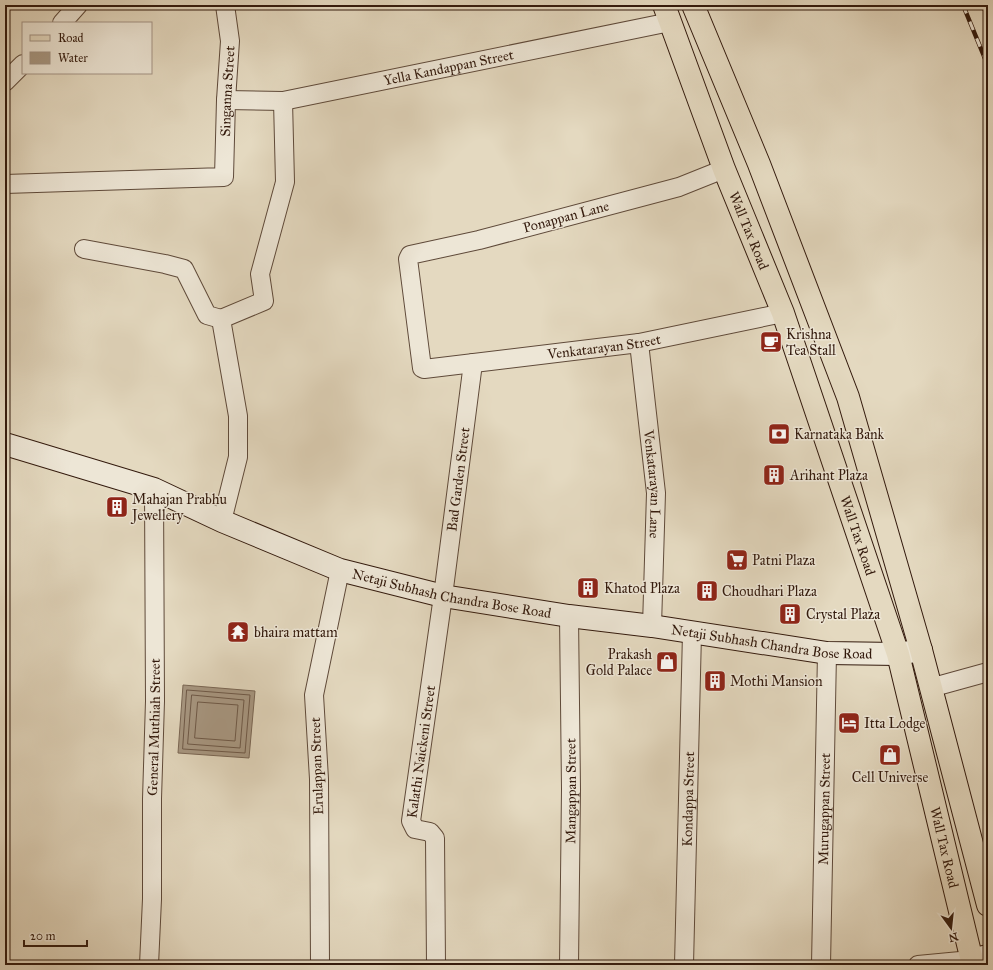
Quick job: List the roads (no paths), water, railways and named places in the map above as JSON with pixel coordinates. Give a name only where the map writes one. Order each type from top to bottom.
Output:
[{"type":"main road","name":"Wall Tax Road","points":[[694,5],[759,164],[848,397],[921,650],[988,905]]},
{"type":"main road","name":"Wall Tax Road","points":[[667,13],[724,169],[783,313],[898,654],[977,960]]},
{"type":"street","points":[[63,22],[78,5]]},
{"type":"street","name":"Singanna Street","points":[[5,184],[224,177],[226,100],[230,41],[225,5]]},
{"type":"street","name":"Yella Kandappan Street","points":[[226,100],[283,101],[667,13]]},
{"type":"street","points":[[5,82],[22,65]]},
{"type":"street","points":[[84,249],[184,269],[207,315],[221,319],[264,301],[260,274],[285,182],[283,101]]},
{"type":"street","name":"Ponappan Lane","points":[[424,370],[422,368],[408,259],[410,255],[479,240],[679,187],[724,169]]},
{"type":"street","name":"Venkatarayan Street","points":[[424,370],[639,343],[783,313]]},
{"type":"street","points":[[221,319],[238,416],[238,457],[222,522]]},
{"type":"street","name":"Venkatarayan Lane","points":[[639,343],[656,493],[652,626]]},
{"type":"street","name":"Bad Garden Street","points":[[443,596],[473,363]]},
{"type":"street","name":"Netaji Subhash Chandra Bose Road","points":[[5,444],[154,489],[222,522],[340,570],[443,596],[569,616],[652,626],[827,653],[898,654],[921,650]]},
{"type":"street","name":"General Muthiah Street","points":[[149,965],[152,899],[152,799],[155,701],[154,489]]},
{"type":"street","name":"Erulappan Street","points":[[320,965],[318,779],[314,695],[340,570]]},
{"type":"street","name":"Kalathi Naickeni Street","points":[[436,965],[435,838],[430,832],[415,829],[411,822],[443,596]]},
{"type":"street","name":"Mangappan Street","points":[[569,616],[571,788],[569,965]]},
{"type":"street","name":"Kondappa Street","points":[[684,965],[692,632]]},
{"type":"street","name":"Murugappan Street","points":[[821,965],[827,653]]},
{"type":"street","points":[[930,688],[988,672]]},
{"type":"street","points":[[918,965],[977,960]]},
{"type":"water","points":[[183,685],[255,691],[249,758],[178,753]]},
{"type":"railway","points":[[963,5],[988,66]]},
{"type":"railway","points":[[983,5],[988,18]]},
{"type":"place","name":"Krishna Tea Stall","points":[[771,342]]},
{"type":"place","name":"Karnataka Bank","points":[[779,434]]},
{"type":"place","name":"Arihant Plaza","points":[[774,475]]},
{"type":"place","name":"Mahajan Prabhu Jewellery","points":[[117,507]]},
{"type":"place","name":"Patni Plaza","points":[[737,560]]},
{"type":"place","name":"Khatod Plaza","points":[[588,588]]},
{"type":"place","name":"Choudhari Plaza","points":[[707,591]]},
{"type":"place","name":"Crystal Plaza","points":[[790,614]]},
{"type":"place","name":"bhaira mattam","points":[[238,632]]},
{"type":"place","name":"Prakash Gold Palace","points":[[667,662]]},
{"type":"place","name":"Mothi Mansion","points":[[715,681]]},
{"type":"place","name":"Itta Lodge","points":[[849,723]]},
{"type":"place","name":"Cell Universe","points":[[890,755]]}]
